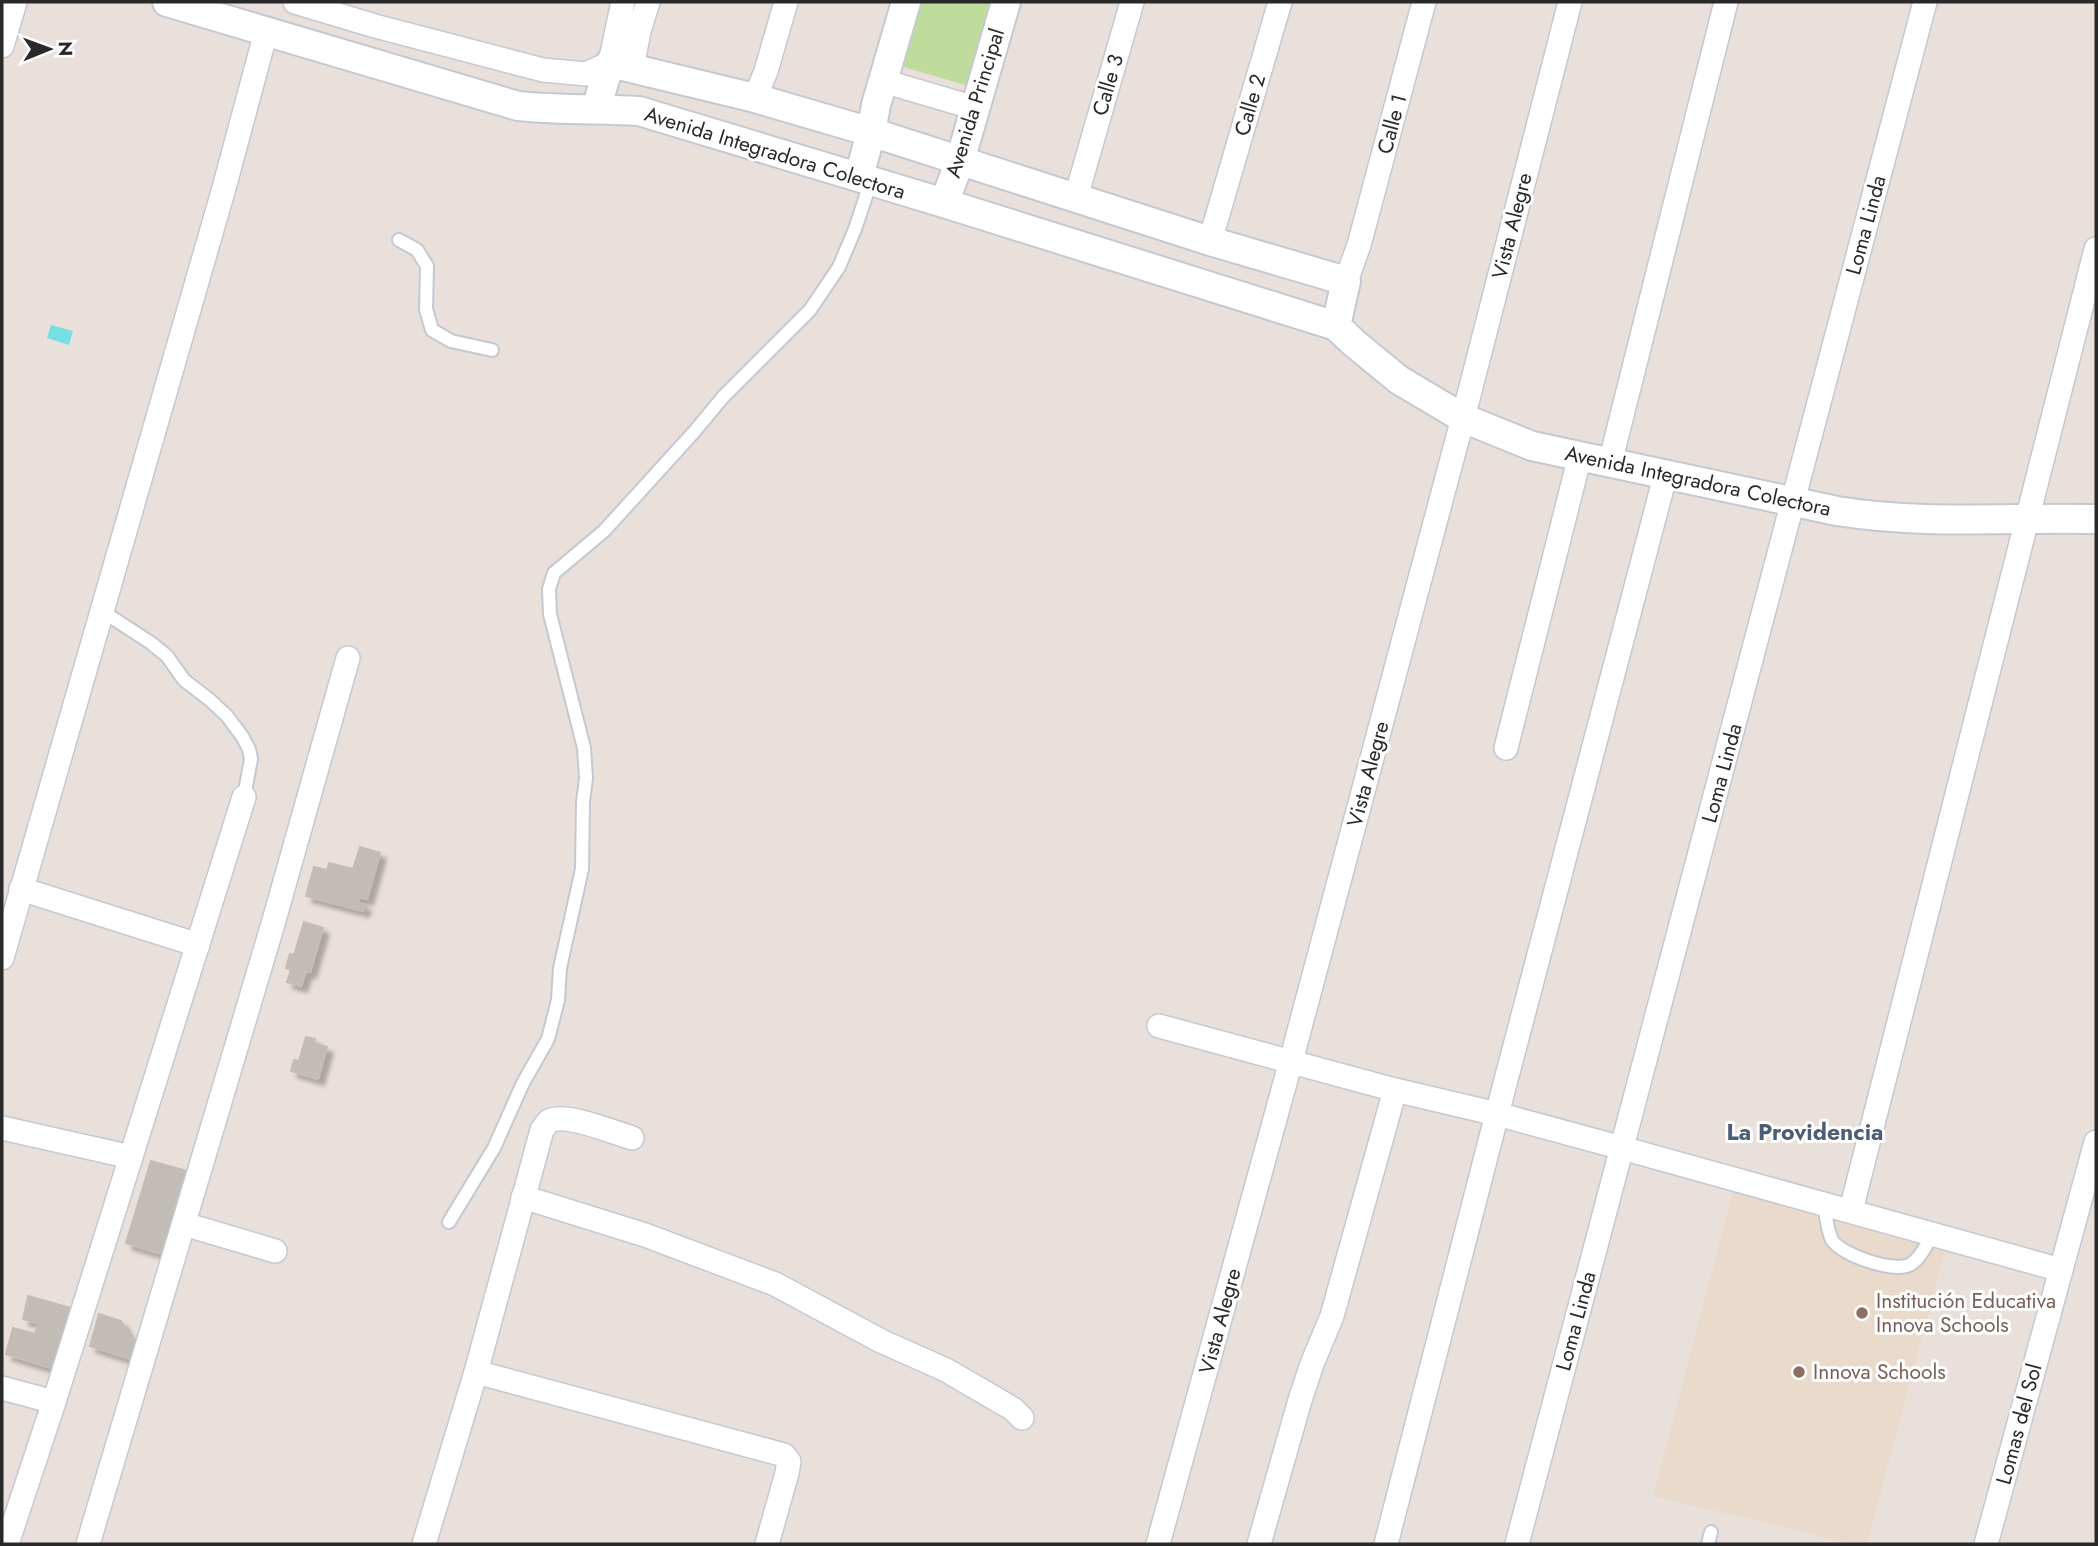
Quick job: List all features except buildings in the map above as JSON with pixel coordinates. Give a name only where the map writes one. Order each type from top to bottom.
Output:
[{"type":"street","points":[[2,46],[15,2]]},
{"type":"street","name":"Avenida Integradora Colectora","points":[[168,2],[518,106],[639,111],[1336,326],[1399,380],[1464,418],[1532,446],[1875,517],[2096,519]]},
{"type":"street","points":[[295,2],[544,70],[586,74],[621,66]]},
{"type":"street","points":[[621,66],[623,2]]},
{"type":"street","points":[[596,109],[639,30],[648,2]]},
{"type":"street","points":[[755,98],[766,71],[786,2]]},
{"type":"street","points":[[865,179],[871,132],[906,2]]},
{"type":"street","name":"Avenida Principal","points":[[944,203],[960,161],[1006,2]]},
{"type":"street","name":"Calle 3","points":[[1076,197],[1132,2]]},
{"type":"street","name":"Calle 2","points":[[1210,241],[1280,2]]},
{"type":"street","name":"Calle 1","points":[[1346,281],[1359,245],[1424,2]]},
{"type":"street","name":"Vista Alegre","points":[[1158,1544],[1464,418],[1570,2]]},
{"type":"street","points":[[1610,463],[1726,2]]},
{"type":"street","name":"Loma Linda","points":[[1517,1544],[1925,2]]},
{"type":"street","points":[[2,958],[266,32]]},
{"type":"street","name":"Avenida Integradora Colectora","points":[[621,66],[755,98],[871,132],[1210,241],[1346,281]]},
{"type":"street","points":[[883,81],[975,108]]},
{"type":"street","points":[[1851,1210],[2096,250]]},
{"type":"street","points":[[1336,326],[1346,281]]},
{"type":"street","points":[[1506,748],[1580,456]]},
{"type":"street","points":[[1386,1544],[1667,473]]},
{"type":"street","points":[[88,1544],[273,924],[348,658]]},
{"type":"street","points":[[7,1544],[244,797]]},
{"type":"street","points":[[21,889],[198,945]]},
{"type":"street","points":[[1159,1026],[1395,1090],[1497,1114],[2060,1270]]},
{"type":"street","points":[[1259,1544],[1300,1400],[1332,1316],[1395,1090]]},
{"type":"street","points":[[424,1544],[476,1372],[542,1130],[548,1122],[558,1119],[575,1121],[632,1138]]},
{"type":"street","points":[[2,1128],[131,1157]]},
{"type":"street","name":"Lomas del Sol","points":[[1986,1544],[2096,1142]]},
{"type":"street","points":[[523,1197],[645,1236],[775,1284],[881,1341],[946,1370],[1013,1409],[1022,1418]]},
{"type":"street","points":[[184,1224],[275,1251]]},
{"type":"street","points":[[476,1372],[784,1455],[789,1461],[787,1473],[767,1544]]},
{"type":"street","points":[[2,1388],[54,1402]]},
{"type":"lane","points":[[449,1222],[494,1148],[523,1083],[548,1039],[558,1000],[561,968],[582,869],[586,778],[584,748],[550,614],[549,589],[554,573],[604,531],[723,397],[810,310],[839,267],[855,229],[865,179]]},
{"type":"lane","points":[[399,240],[417,250],[427,266],[426,309],[432,330],[451,341],[492,350]]},
{"type":"lane","points":[[102,611],[167,656],[184,680],[227,716],[249,749],[251,759],[244,797]]},
{"type":"lane","points":[[1824,1203],[1831,1238],[1838,1248],[1850,1255],[1898,1268],[1906,1266],[1913,1263],[1933,1234]]},
{"type":"shaded area","name":"Innova Schools","points":[[1733,1191],[1946,1247],[1867,1544],[1853,1544],[1653,1496]]},
{"type":"green space","points":[[920,2],[996,2],[972,87],[900,66]]},
{"type":"water","points":[[51,325],[73,331],[69,345],[47,338]]},
{"type":"place","name":"Institución Educativa Innova Schools","points":[[1862,1313]]},
{"type":"place","name":"Innova Schools","points":[[1799,1372]]},
{"type":"district","name":"La Providencia","points":[[1805,1132]]}]
